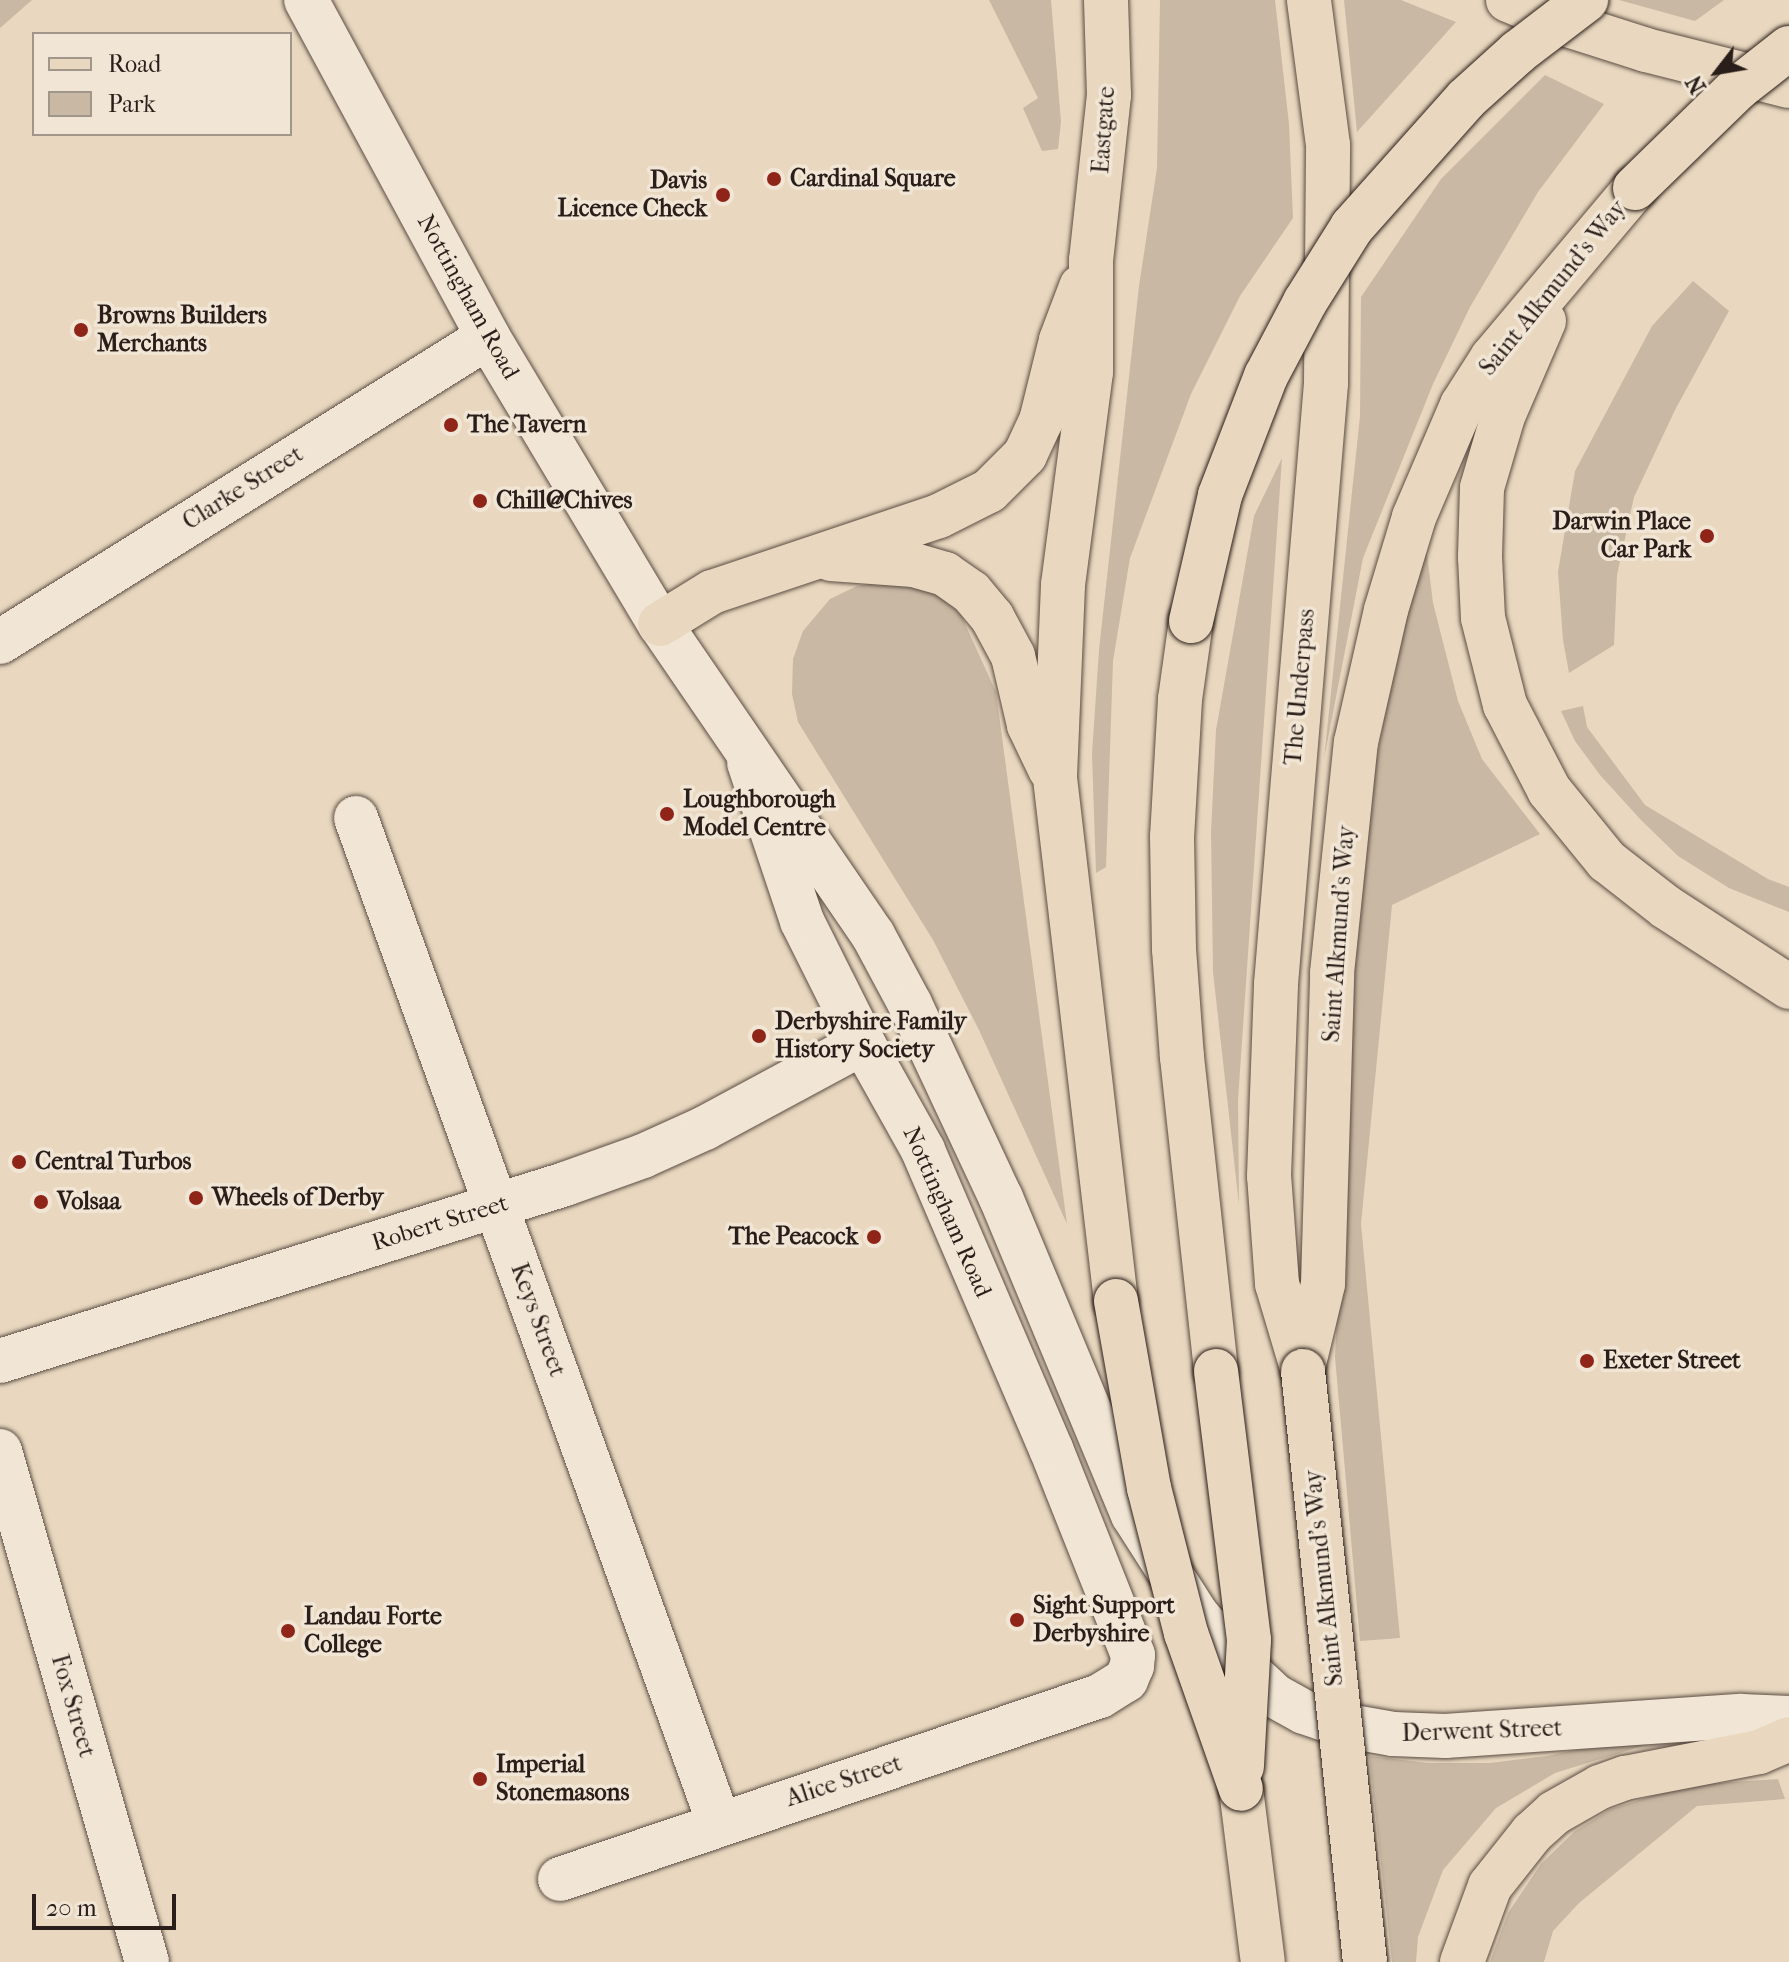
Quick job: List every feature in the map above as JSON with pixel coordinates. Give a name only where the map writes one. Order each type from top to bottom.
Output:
[{"type":"main road","name":"Eastgate","points":[[1091,260],[1109,95],[1106,0]]},
{"type":"main road","name":"The Underpass","points":[[1303,1371],[1277,1284],[1269,1176],[1276,984],[1326,383],[1328,145],[1309,0]]},
{"type":"main road","points":[[1508,0],[1571,26],[1646,50],[1789,86]]},
{"type":"main road","points":[[1263,1962],[1241,1789],[1249,1640],[1183,1072],[1174,949],[1172,836],[1180,699],[1191,621],[1220,495],[1266,376],[1352,227],[1466,99],[1518,52],[1586,0]]},
{"type":"main road","name":"Saint Alkmund's Way","points":[[1365,1962],[1303,1371],[1323,1284],[1332,973],[1356,742],[1386,610],[1414,517],[1462,405],[1492,358],[1635,188],[1738,88],[1789,48]]},
{"type":"main road","points":[[660,624],[712,592],[765,572],[817,558],[973,501],[1015,467],[1041,421],[1061,340],[1091,260]]},
{"type":"main road","points":[[1091,260],[1091,372],[1063,585],[1055,778],[1116,1301],[1149,1488],[1186,1633],[1241,1789]]},
{"type":"main road","points":[[1573,262],[1518,375],[1491,449],[1482,488],[1480,557],[1483,618],[1505,705],[1532,762],[1565,813],[1607,861],[1666,907],[1723,941],[1789,987]]},
{"type":"main road","points":[[817,558],[914,565],[945,574],[971,592],[992,617],[1013,656],[1029,725],[1055,778]]},
{"type":"main road","points":[[1723,941],[1789,956]]},
{"type":"main road","points":[[1462,1962],[1490,1886],[1532,1833],[1554,1813],[1600,1787],[1625,1778],[1759,1752],[1789,1739]]},
{"type":"street","name":"Nottingham Road","points":[[306,0],[488,337],[660,624],[744,750],[848,894],[883,953],[1001,1198],[1057,1332]]},
{"type":"street","name":"Clarke Street","points":[[0,642],[488,337]]},
{"type":"street","name":"Nottingham Road","points":[[744,750],[802,921],[863,1043],[923,1150],[1051,1449],[1133,1655],[1126,1680]]},
{"type":"street","name":"Keys Street","points":[[356,818],[719,1823]]},
{"type":"street","name":"Robert Street","points":[[0,1361],[497,1205],[664,1148],[863,1043]]},
{"type":"street","name":"Derwent Street","points":[[1057,1332],[1133,1515],[1165,1568],[1197,1615],[1234,1658],[1275,1696],[1304,1712],[1373,1731],[1445,1736],[1741,1716],[1789,1718]]},
{"type":"street","name":"Fox Street","points":[[0,1451],[147,1962]]},
{"type":"street","name":"Alice Street","points":[[560,1879],[719,1823],[1019,1725],[1100,1696],[1126,1680]]},
{"type":"green space","points":[[0,0],[32,0],[0,28]]},
{"type":"green space","points":[[989,0],[1051,0],[1061,122],[1058,149],[1042,151],[1023,108],[1038,98]]},
{"type":"green space","points":[[1160,0],[1275,0],[1289,124],[1293,218],[1240,296],[1191,394],[1130,558],[1113,661],[1106,867],[1096,873],[1092,754],[1099,650],[1139,286],[1157,168]]},
{"type":"green space","points":[[1344,0],[1401,0],[1456,22],[1357,132]]},
{"type":"green space","points":[[1619,0],[1724,0],[1695,21]]},
{"type":"green space","points":[[1545,75],[1604,104],[1538,192],[1470,307],[1433,384],[1363,558],[1324,759],[1360,416],[1361,297],[1441,179]]},
{"type":"green space","points":[[1693,281],[1729,311],[1675,410],[1634,497],[1617,575],[1614,645],[1569,673],[1558,572],[1575,471],[1652,326]]},
{"type":"green space","points":[[1282,458],[1238,1100],[1239,1205],[1213,972],[1211,832],[1216,730],[1254,516]]},
{"type":"green space","points":[[1426,546],[1433,603],[1458,701],[1482,759],[1540,834],[1392,905],[1361,1224],[1400,1638],[1360,1641],[1335,1357],[1354,965],[1375,768],[1392,674]]},
{"type":"green space","points":[[907,582],[939,594],[961,615],[996,692],[1067,1224],[979,1030],[933,940],[798,722],[792,694],[793,659],[803,631],[830,599],[857,586]]},
{"type":"green space","points":[[1583,706],[1587,727],[1645,805],[1768,879],[1789,887],[1789,912],[1729,888],[1678,856],[1641,820],[1600,775],[1575,741],[1561,711]]},
{"type":"green space","points":[[1672,1737],[1555,1773],[1496,1808],[1443,1870],[1418,1937],[1416,1962],[1392,1962],[1369,1756],[1428,1763],[1490,1763],[1547,1756],[1620,1740]]},
{"type":"green space","points":[[1778,1779],[1785,1799],[1697,1806],[1579,1903],[1553,1931],[1544,1962],[1490,1962],[1508,1913],[1541,1864],[1575,1831],[1611,1809],[1686,1785]]},
{"type":"place","name":"Cardinal Square","points":[[774,179]]},
{"type":"place","name":"Davis Licence Check","points":[[723,195]]},
{"type":"place","name":"Browns Builders Merchants","points":[[81,330]]},
{"type":"place","name":"The Tavern","points":[[451,425]]},
{"type":"place","name":"Chill@Chives","points":[[480,501]]},
{"type":"place","name":"Darwin Place Car Park","points":[[1707,536]]},
{"type":"place","name":"Loughborough Model Centre","points":[[667,814]]},
{"type":"place","name":"Derbyshire Family History Society","points":[[759,1036]]},
{"type":"place","name":"Central Turbos","points":[[19,1162]]},
{"type":"place","name":"Wheels of Derby","points":[[196,1198]]},
{"type":"place","name":"Volsaa","points":[[41,1202]]},
{"type":"place","name":"The Peacock","points":[[874,1237]]},
{"type":"place","name":"Exeter Street","points":[[1587,1361]]},
{"type":"place","name":"Sight Support Derbyshire","points":[[1017,1620]]},
{"type":"place","name":"Landau Forte College","points":[[288,1631]]},
{"type":"place","name":"Imperial Stonemasons","points":[[480,1779]]}]
